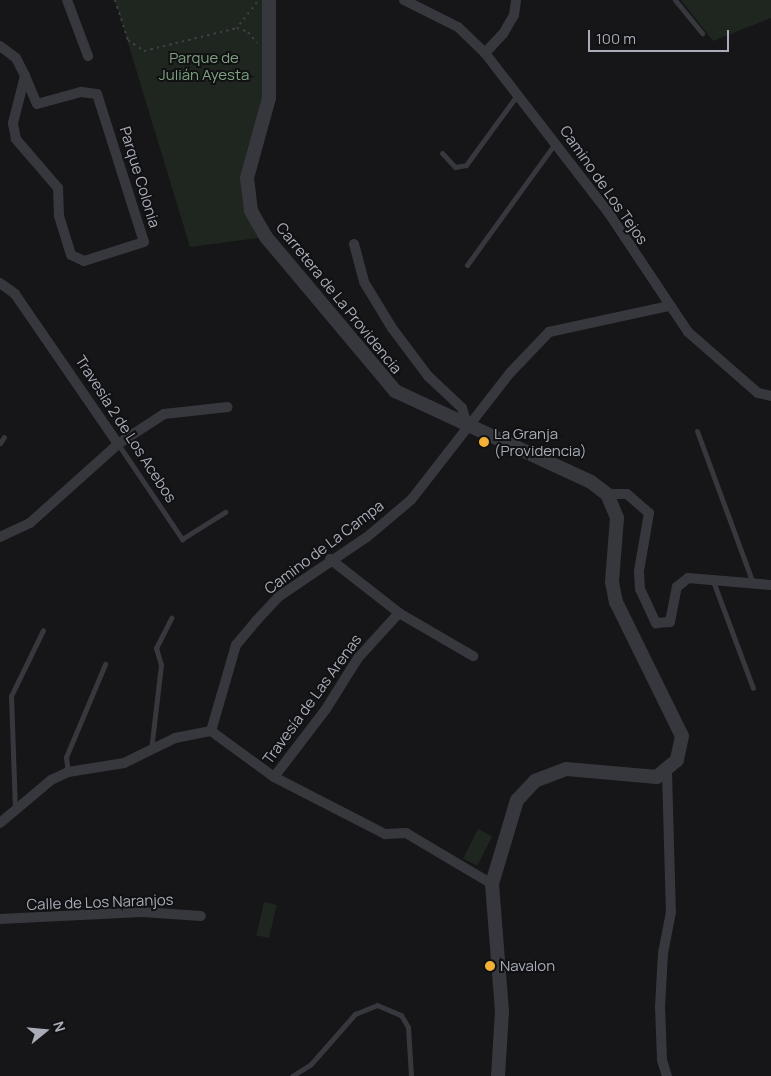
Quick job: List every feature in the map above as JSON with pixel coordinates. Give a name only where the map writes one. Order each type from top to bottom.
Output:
[{"type":"street","points":[[67,0],[88,56]]},
{"type":"street","name":"Carretera de La Providencia","points":[[269,0],[269,98],[246,178],[251,211],[266,237],[394,391],[591,482],[607,494]]},
{"type":"street","name":"Camino de Los Tejos","points":[[404,0],[458,27],[485,53],[556,142],[668,306],[688,332],[752,388],[771,396]]},
{"type":"street","points":[[485,53],[503,34],[516,0]]},
{"type":"street","points":[[0,46],[16,58],[37,104]]},
{"type":"street","name":"Parque Colonia","points":[[17,111],[81,92],[98,94],[144,242],[76,261],[59,216],[58,188],[16,140],[13,122],[25,76]]},
{"type":"street","points":[[354,244],[364,282],[392,328],[428,376],[462,408],[468,426]]},
{"type":"street","name":"Travesía 2 de Los Acebos","points":[[0,282],[15,294],[118,444]]},
{"type":"street","name":"Camino de La Campa","points":[[211,731],[236,645],[278,596],[330,559],[368,537],[411,500],[468,426],[549,332],[668,306]]},
{"type":"street","points":[[0,537],[30,523],[118,444],[164,414],[228,407]]},
{"type":"street","points":[[498,1076],[502,1011],[492,884],[509,814],[535,781],[566,768],[646,779],[667,772],[677,760],[682,736],[616,602],[612,582],[617,518],[607,494],[627,494],[650,513],[639,571],[640,589],[656,623],[670,622],[681,581],[713,580],[771,585]]},
{"type":"street","points":[[330,559],[399,613],[473,656]]},
{"type":"street","name":"Travesía de Las Arenas","points":[[274,777],[326,709],[358,658],[399,613]]},
{"type":"street","points":[[0,823],[50,780],[68,772],[124,763],[175,738],[211,731],[274,777],[385,834],[406,834],[492,884]]},
{"type":"street","points":[[667,772],[671,912],[662,953],[660,1007],[662,1060],[668,1076]]},
{"type":"street","name":"Calle de Los Naranjos","points":[[0,919],[142,912],[201,916]]},
{"type":"lane","points":[[675,0],[702,33]]},
{"type":"lane","points":[[442,153],[455,167],[466,165],[518,93]]},
{"type":"lane","points":[[467,265],[556,142]]},
{"type":"lane","points":[[697,431],[753,584]]},
{"type":"lane","points":[[0,443],[4,437]]},
{"type":"lane","name":"Travesía 2 de Los Acebos","points":[[118,444],[182,539],[225,512]]},
{"type":"lane","points":[[713,580],[753,688]]},
{"type":"lane","points":[[151,751],[161,665],[156,648],[171,618]]},
{"type":"lane","points":[[15,810],[11,696],[42,630]]},
{"type":"lane","points":[[68,772],[66,757],[105,664]]},
{"type":"lane","points":[[292,1076],[311,1064],[355,1014],[377,1005],[401,1015],[408,1027],[411,1076]]},
{"type":"path","points":[[115,0],[128,40],[144,51],[237,28],[248,32],[260,46]]},
{"type":"path","points":[[237,28],[259,0]]},
{"type":"green space","name":"Parque de Julián Ayesta","points":[[115,0],[269,0],[269,98],[247,178],[266,237],[190,247]]},
{"type":"green space","points":[[681,0],[771,0],[771,18],[713,41]]},
{"type":"green space","points":[[478,829],[492,836],[477,866],[463,858]]},
{"type":"green space","points":[[264,902],[277,905],[269,938],[256,935]]},
{"type":"place","name":"La Granja (Providencia)","points":[[484,442]]},
{"type":"place","name":"Navalon","points":[[490,966]]}]
